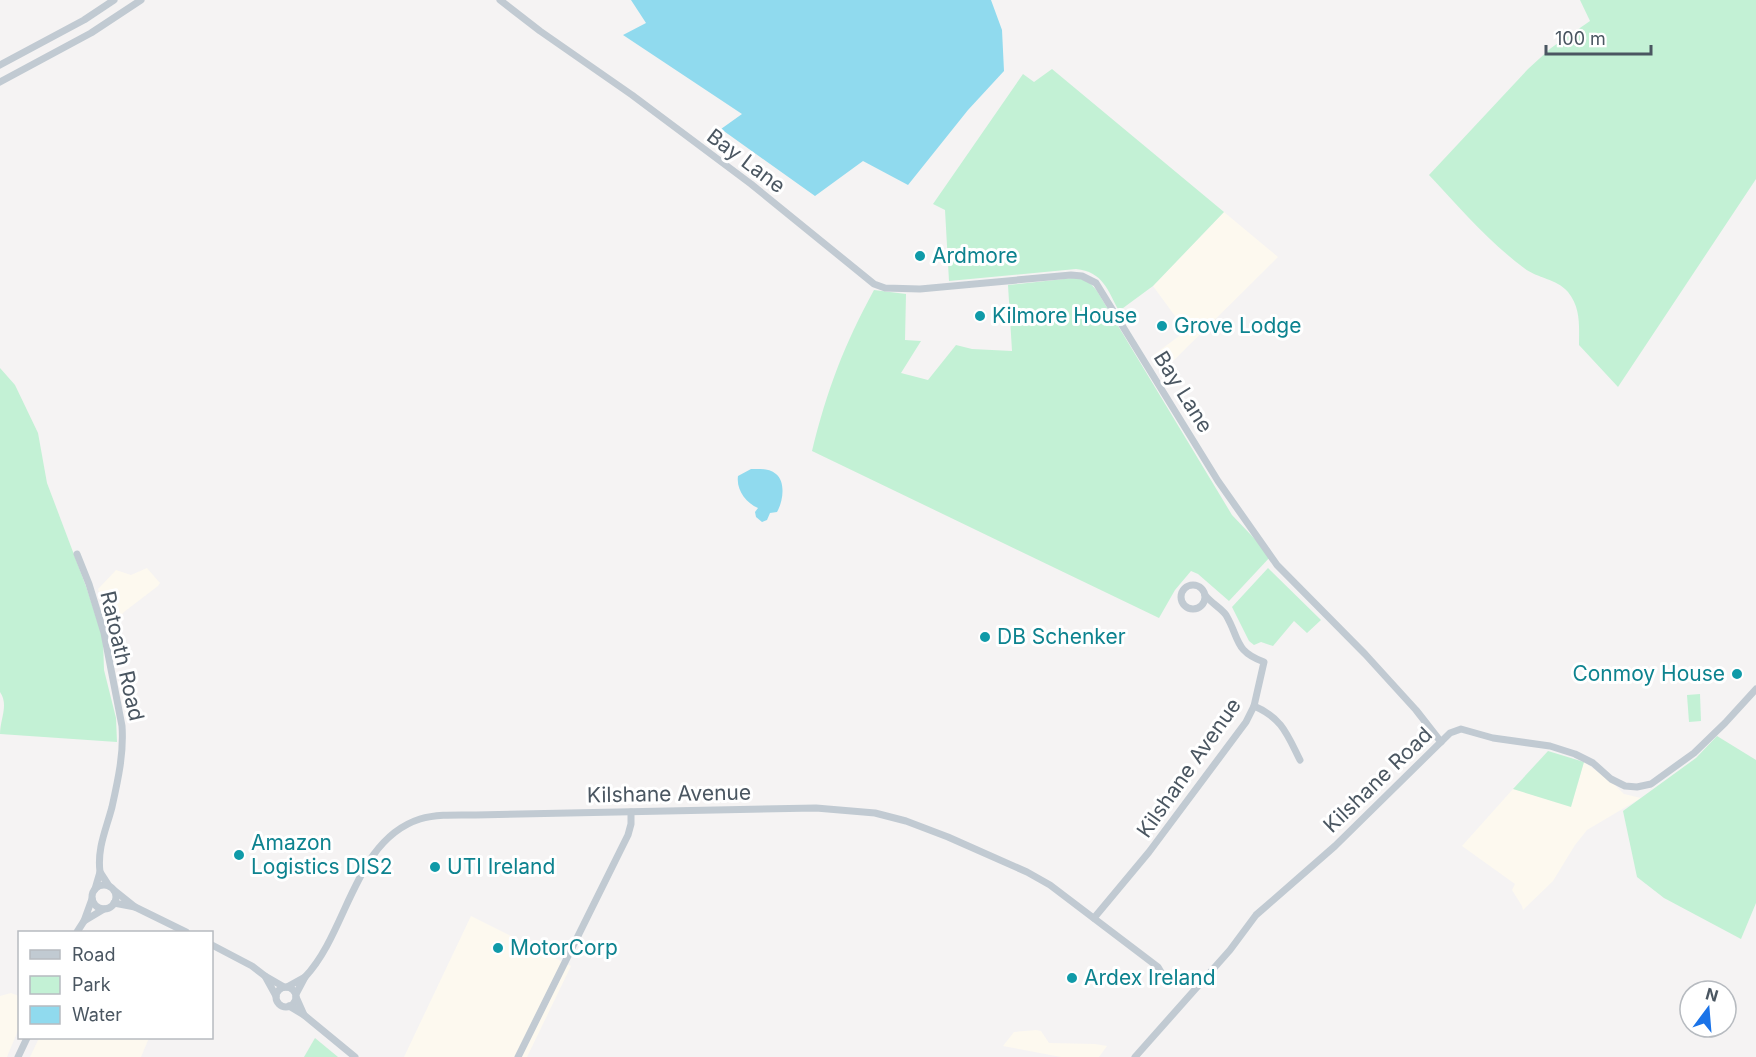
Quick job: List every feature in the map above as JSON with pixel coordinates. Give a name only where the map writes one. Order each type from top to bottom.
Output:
[{"type":"street","points":[[0,65],[84,20],[114,0]]},
{"type":"street","points":[[0,82],[91,33],[141,0]]},
{"type":"street","name":"Bay Lane","points":[[500,0],[751,184],[874,284],[885,288],[920,289],[1071,275],[1082,276],[1096,283],[1218,482],[1277,566],[1365,654],[1416,710],[1441,742]]},
{"type":"street","name":"Ratoath Road","points":[[77,554],[104,633],[123,741],[116,786],[99,852],[100,872],[95,889]]},
{"type":"street","points":[[1201,606],[1205,595],[1202,588],[1195,584],[1187,586],[1182,592],[1181,600],[1185,607],[1194,609],[1213,605]]},
{"type":"street","name":"Kilshane Avenue","points":[[1094,918],[1153,847],[1246,722],[1254,706],[1264,662],[1248,656],[1240,646],[1226,615],[1205,595]]},
{"type":"street","name":"Kilshane Road","points":[[1135,1057],[1230,950],[1256,915],[1335,846],[1450,734],[1461,729],[1493,738],[1550,746],[1575,754],[1625,786],[1637,787],[1651,784],[1694,753],[1756,689]]},
{"type":"street","points":[[1254,706],[1278,720],[1300,760]]},
{"type":"street","name":"Kilshane Avenue","points":[[296,996],[305,977],[323,953],[376,850],[403,827],[421,819],[437,816],[816,808],[875,813],[937,832],[1020,868],[1050,885],[1158,967],[1164,977]]},
{"type":"street","points":[[518,1057],[628,835],[631,812]]},
{"type":"street","points":[[100,872],[112,889],[114,903]]},
{"type":"street","points":[[78,931],[95,889],[102,885],[112,889],[135,907],[182,931]]},
{"type":"street","points":[[92,899],[96,906],[104,909]]},
{"type":"street","points":[[84,921],[114,903],[135,907]]},
{"type":"street","points":[[213,946],[285,987],[293,989],[304,1015]]},
{"type":"street","points":[[265,975],[280,1004],[289,1006],[304,1015],[355,1057]]},
{"type":"street","name":"Kilshane Avenue","points":[[285,987],[305,977]]},
{"type":"street","points":[[276,996],[279,990],[285,987]]},
{"type":"street","points":[[289,1006],[294,1002],[296,996]]},
{"type":"street","points":[[18,1057],[27,1039]]},
{"type":"shaded area","points":[[1224,212],[1278,257],[1161,373],[1152,356],[1186,331],[1153,286]]},
{"type":"shaded area","points":[[147,568],[160,583],[124,612],[111,626],[98,589],[116,570],[131,575]]},
{"type":"shaded area","points":[[1584,762],[1624,794],[1641,798],[1587,830],[1553,881],[1523,910],[1512,890],[1515,884],[1462,846],[1513,789],[1571,806]]},
{"type":"shaded area","points":[[471,916],[571,966],[527,1057],[404,1057]]},
{"type":"shaded area","points":[[11,993],[18,996],[18,1030],[7,1057],[0,1057],[0,996]]},
{"type":"shaded area","points":[[1041,1031],[1049,1043],[1107,1046],[1099,1057],[1061,1057],[1003,1046],[1014,1032]]},
{"type":"shaded area","points":[[39,1039],[149,1039],[141,1057],[30,1057]]},
{"type":"green space","points":[[1580,0],[1756,0],[1756,179],[1618,387],[1579,345],[1577,311],[1568,292],[1558,284],[1529,272],[1511,258],[1429,175],[1528,69],[1551,48],[1590,21]]},
{"type":"green space","points":[[1052,69],[1224,212],[1153,286],[1119,311],[1098,278],[1076,269],[949,281],[945,210],[933,204],[1023,74],[1034,82]]},
{"type":"green space","points":[[1073,278],[1087,281],[1097,291],[1232,515],[1271,556],[1229,601],[1198,574],[1191,571],[1175,590],[1159,618],[812,451],[837,368],[874,290],[906,294],[905,340],[921,341],[901,373],[928,380],[956,345],[972,349],[1012,351],[1008,285]]},
{"type":"green space","points":[[0,368],[15,385],[38,433],[47,483],[87,589],[103,639],[104,670],[116,718],[117,742],[0,734],[4,702],[0,692]]},
{"type":"green space","points":[[1268,568],[1321,620],[1307,633],[1294,621],[1273,646],[1261,642],[1254,645],[1249,641],[1232,607]]},
{"type":"green space","points":[[1700,694],[1701,721],[1689,722],[1687,695]]},
{"type":"green space","points":[[1717,736],[1756,760],[1756,903],[1741,939],[1664,898],[1637,877],[1623,811],[1696,758]]},
{"type":"green space","points":[[1548,751],[1584,762],[1571,807],[1513,789]]},
{"type":"green space","points":[[315,1038],[338,1057],[304,1057]]},
{"type":"water","points":[[631,0],[991,0],[1002,30],[1004,71],[968,110],[908,185],[863,161],[815,196],[721,129],[742,114],[623,35],[646,23]]},
{"type":"water","points":[[751,469],[773,472],[781,482],[782,498],[777,512],[770,513],[767,520],[762,522],[756,517],[755,512],[758,508],[750,503],[740,491],[738,476]]},
{"type":"place","name":"Ardmore","points":[[920,256]]},
{"type":"place","name":"Kilmore House","points":[[980,316]]},
{"type":"place","name":"Grove Lodge","points":[[1162,326]]},
{"type":"place","name":"DB Schenker","points":[[985,637]]},
{"type":"place","name":"Conmoy House","points":[[1737,674]]},
{"type":"place","name":"Amazon Logistics DIS2","points":[[239,855]]},
{"type":"place","name":"UTI Ireland","points":[[435,867]]},
{"type":"place","name":"MotorCorp","points":[[498,948]]},
{"type":"place","name":"Ardex Ireland","points":[[1072,978]]}]
